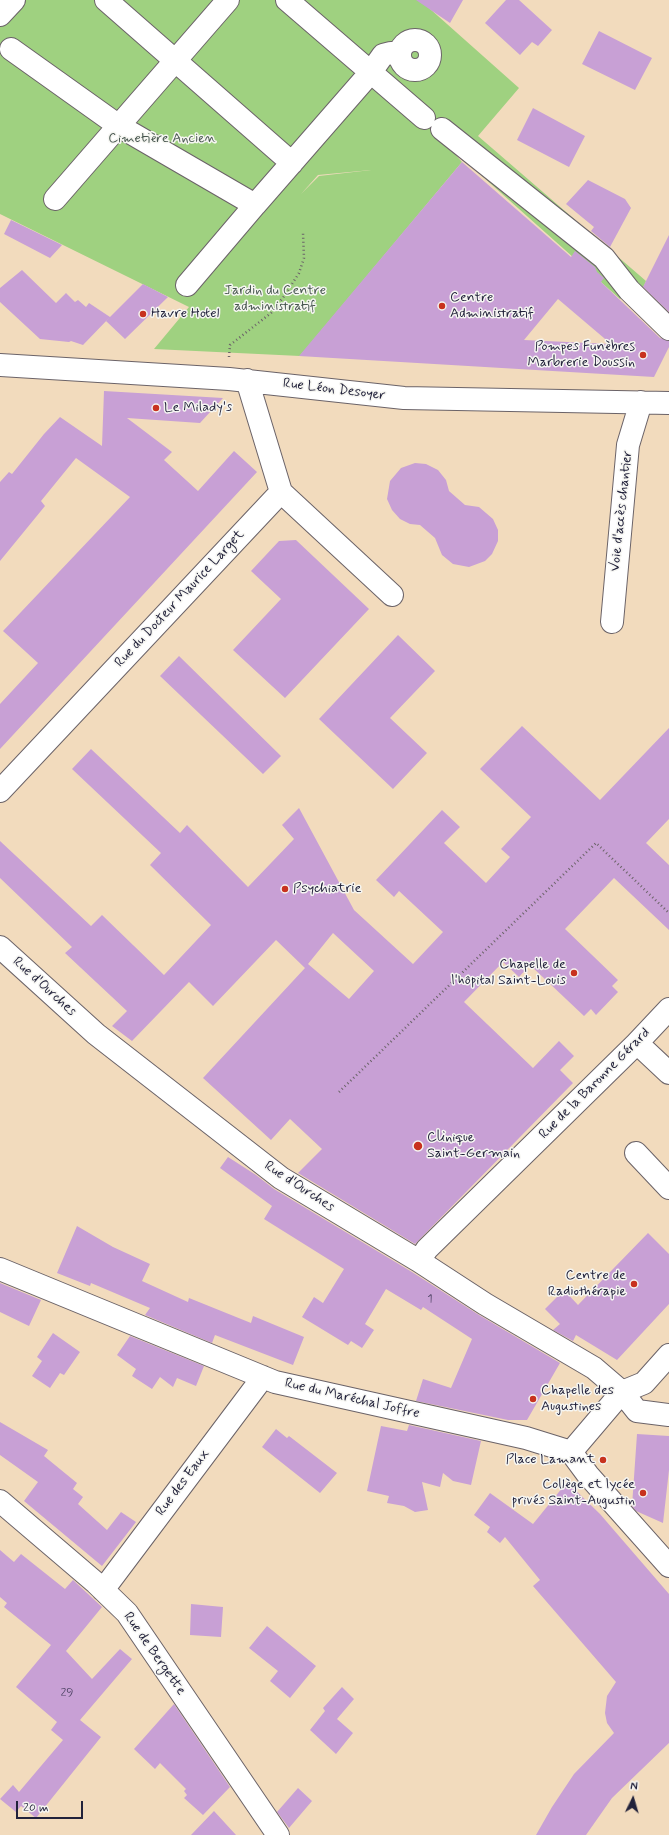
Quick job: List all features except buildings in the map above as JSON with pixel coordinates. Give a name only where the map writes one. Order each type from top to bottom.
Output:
[{"type":"street","points":[[0,15],[14,0]]},
{"type":"street","points":[[106,0],[292,163]]},
{"type":"street","points":[[56,200],[228,0]]},
{"type":"street","points":[[287,0],[433,124],[604,258],[629,290],[669,329]]},
{"type":"street","points":[[11,49],[119,126],[255,205]]},
{"type":"street","points":[[187,285],[371,72],[383,55],[392,53],[399,54]]},
{"type":"street","name":"Rue Léon Desoyer","points":[[0,365],[247,380],[404,398],[669,403]]},
{"type":"street","points":[[247,380],[281,492],[392,595]]},
{"type":"street","name":"Voie d'accès chantier","points":[[612,622],[628,445],[641,402]]},
{"type":"street","name":"Rue du Docteur Maurice Larget","points":[[0,791],[281,492]]},
{"type":"street","name":"Rue d'Ourches","points":[[0,947],[96,1034],[281,1178],[419,1261],[485,1304],[594,1368],[622,1392],[637,1411],[669,1415]]},
{"type":"street","name":"Rue de la Baronne Gérard","points":[[419,1261],[427,1249],[637,1043],[669,1009]]},
{"type":"street","points":[[637,1043],[669,1074]]},
{"type":"street","points":[[669,1172],[639,1149],[669,1188]]},
{"type":"street","name":"Rue du Maréchal Joffre","points":[[0,1269],[275,1382],[526,1438],[571,1452]]},
{"type":"street","points":[[669,1355],[644,1383],[622,1392],[571,1452],[588,1475],[669,1566]]},
{"type":"street","name":"Rue des Eaux","points":[[103,1590],[263,1377]]},
{"type":"street","name":"Rue de Bergette","points":[[0,1501],[103,1590],[127,1613],[278,1835]]},
{"type":"path","points":[[229,360],[230,345],[271,314],[299,273],[304,258],[303,233]]},
{"type":"path","points":[[338,1092],[596,843],[669,913]]},
{"type":"green space","name":"Cimetière Ancien","points":[[0,0],[420,0],[519,88],[478,136],[646,281],[643,288],[637,283],[620,299],[445,143],[462,162],[300,356],[154,349],[189,307],[0,214]],"holes":[[[371,170],[319,176],[301,194],[318,175]]]},
{"type":"place","name":"Centre Administratif","points":[[442,306]]},
{"type":"place","name":"Havre Hotel","points":[[143,314]]},
{"type":"place","name":"Pompes Funèbres Marbrerie Doussin","points":[[643,355]]},
{"type":"place","name":"Le Milady's","points":[[156,408]]},
{"type":"place","name":"Psychiatrie","points":[[285,889]]},
{"type":"place","name":"Chapelle de l'hôpital Saint-Louis","points":[[574,973]]},
{"type":"place","name":"Clinique Saint-Germain","points":[[418,1146]]},
{"type":"place","name":"Centre de Radiothérapie","points":[[634,1284]]},
{"type":"place","name":"Chapelle des Augustines","points":[[533,1399]]},
{"type":"place","name":"Place Lamant","points":[[603,1460]]},
{"type":"place","name":"Collège et lycée privés Saint-Augustin","points":[[643,1493]]},
{"type":"park label","name":"Jardin du Centre administratif","points":[[275,300]]}]
